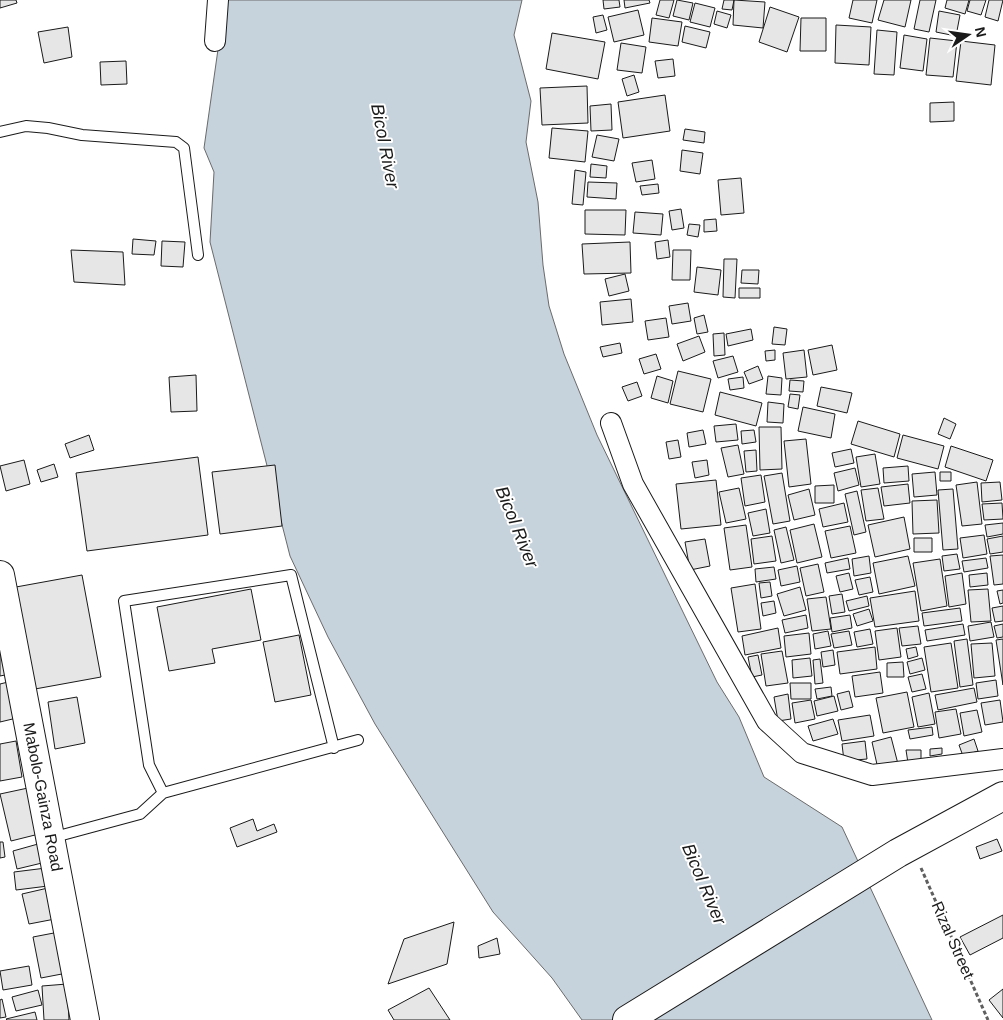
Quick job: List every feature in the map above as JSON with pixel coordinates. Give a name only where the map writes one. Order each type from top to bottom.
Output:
[{"type":"main road","name":"Mabolo-Gainza Road","points":[[0,575],[85,1020]]},
{"type":"main road","points":[[627,1020],[908,857],[1003,796]]},
{"type":"street","points":[[215,42],[218,0]]},
{"type":"street","points":[[611,423],[633,484],[767,722],[802,753],[872,775],[1003,759]]},
{"type":"lane","points":[[0,132],[26,126],[48,128],[82,135],[176,142],[184,148],[198,255]]},
{"type":"lane","points":[[163,793],[149,765],[124,601],[291,575],[334,748]]},
{"type":"lane","points":[[50,838],[140,814],[163,793],[358,740]]},
{"type":"path","name":"Rizal Street","points":[[908,857],[988,1020]]},
{"type":"water","name":"Bicol River","points":[[225,0],[522,0],[514,35],[531,101],[526,142],[538,202],[543,265],[549,306],[564,354],[597,435],[717,682],[739,717],[764,777],[842,827],[932,1020],[582,1020],[552,978],[493,912],[375,724],[328,637],[290,556],[210,242],[214,172],[204,148]]},
{"type":"building","points":[[0,0],[16,0],[17,3],[0,8]]},
{"type":"building","points":[[603,0],[619,0],[620,7],[604,9]]},
{"type":"building","points":[[624,0],[649,0],[650,3],[625,8]]},
{"type":"building","points":[[660,0],[674,0],[669,18],[656,15]]},
{"type":"building","points":[[677,0],[693,3],[689,20],[673,16]]},
{"type":"building","points":[[724,0],[734,0],[732,10],[722,9]]},
{"type":"building","points":[[734,0],[765,2],[763,28],[733,25]]},
{"type":"building","points":[[853,0],[877,0],[872,23],[849,18]]},
{"type":"building","points":[[884,0],[911,0],[905,27],[878,20]]},
{"type":"building","points":[[920,0],[936,0],[929,32],[914,29]]},
{"type":"building","points":[[947,0],[969,0],[965,14],[945,8]]},
{"type":"building","points":[[970,0],[986,0],[981,15],[967,11]]},
{"type":"building","points":[[989,0],[1003,0],[998,21],[985,17]]},
{"type":"building","points":[[695,3],[715,8],[710,27],[690,22]]},
{"type":"building","points":[[770,7],[799,17],[787,52],[759,42]]},
{"type":"building","points":[[638,10],[644,35],[614,42],[608,17]]},
{"type":"building","points":[[717,11],[731,15],[727,28],[714,24]]},
{"type":"building","points":[[939,11],[960,15],[956,36],[936,32]]},
{"type":"building","points":[[603,15],[607,30],[596,33],[593,17]]},
{"type":"building","points":[[652,18],[682,22],[678,46],[649,42]]},
{"type":"building","points":[[801,18],[826,18],[826,51],[800,51]]},
{"type":"building","points":[[836,25],[871,27],[869,65],[835,63]]},
{"type":"building","points":[[685,26],[710,32],[706,48],[682,42]]},
{"type":"building","points":[[68,27],[72,57],[44,63],[38,32]]},
{"type":"building","points":[[877,30],[897,32],[894,75],[874,74]]},
{"type":"building","points":[[552,33],[605,42],[598,79],[546,69]]},
{"type":"building","points":[[904,35],[927,39],[923,71],[900,68]]},
{"type":"building","points":[[930,38],[957,41],[953,77],[926,75]]},
{"type":"building","points":[[961,41],[995,45],[991,85],[956,81]]},
{"type":"building","points":[[621,43],[646,47],[642,73],[617,70]]},
{"type":"building","points":[[673,59],[675,76],[658,78],[655,61]]},
{"type":"building","points":[[126,61],[127,84],[101,85],[100,62]]},
{"type":"building","points":[[634,75],[639,92],[627,96],[622,79]]},
{"type":"building","points":[[587,86],[588,123],[542,125],[540,88]]},
{"type":"building","points":[[665,95],[670,131],[623,138],[618,102]]},
{"type":"building","points":[[954,102],[954,121],[930,122],[930,103]]},
{"type":"building","points":[[611,104],[612,130],[591,131],[590,106]]},
{"type":"building","points":[[552,128],[588,131],[585,162],[549,158]]},
{"type":"building","points":[[685,129],[705,132],[704,143],[683,140]]},
{"type":"building","points":[[597,135],[619,139],[614,161],[592,157]]},
{"type":"building","points":[[682,150],[703,153],[700,174],[680,171]]},
{"type":"building","points":[[652,160],[655,179],[636,182],[632,163]]},
{"type":"building","points":[[591,164],[607,166],[606,178],[590,177]]},
{"type":"building","points":[[575,170],[586,172],[583,205],[572,204]]},
{"type":"building","points":[[741,178],[744,213],[721,215],[718,180]]},
{"type":"building","points":[[588,182],[617,183],[616,199],[587,197]]},
{"type":"building","points":[[658,184],[659,193],[642,195],[640,186]]},
{"type":"building","points":[[681,209],[684,228],[672,230],[669,211]]},
{"type":"building","points":[[585,210],[626,210],[625,235],[585,234]]},
{"type":"building","points":[[635,212],[663,214],[661,235],[633,233]]},
{"type":"building","points":[[716,219],[717,231],[704,232],[704,220]]},
{"type":"building","points":[[689,224],[700,225],[698,237],[687,235]]},
{"type":"building","points":[[133,239],[156,241],[154,255],[132,254]]},
{"type":"building","points":[[668,240],[670,257],[657,259],[655,242]]},
{"type":"building","points":[[162,241],[185,242],[183,267],[161,266]]},
{"type":"building","points":[[630,242],[631,273],[584,274],[582,244]]},
{"type":"building","points":[[71,250],[123,252],[125,285],[74,282]]},
{"type":"building","points":[[673,250],[691,250],[690,280],[672,280]]},
{"type":"building","points":[[724,259],[737,259],[735,298],[723,297]]},
{"type":"building","points":[[697,267],[721,270],[718,295],[694,292]]},
{"type":"building","points":[[742,270],[759,270],[758,284],[741,283]]},
{"type":"building","points":[[625,274],[629,291],[609,296],[605,279]]},
{"type":"building","points":[[739,288],[760,288],[760,298],[739,298]]},
{"type":"building","points":[[631,299],[633,322],[602,325],[600,302]]},
{"type":"building","points":[[688,303],[691,321],[672,324],[669,306]]},
{"type":"building","points":[[704,315],[708,332],[697,334],[694,318]]},
{"type":"building","points":[[666,318],[669,337],[648,340],[645,321]]},
{"type":"building","points":[[774,327],[787,329],[785,345],[772,344]]},
{"type":"building","points":[[751,329],[753,340],[728,346],[726,334]]},
{"type":"building","points":[[724,333],[725,355],[714,356],[713,334]]},
{"type":"building","points":[[699,336],[705,352],[683,361],[677,344]]},
{"type":"building","points":[[620,343],[622,353],[603,357],[600,347]]},
{"type":"building","points":[[832,345],[837,370],[813,375],[808,350]]},
{"type":"building","points":[[775,350],[775,360],[766,361],[765,351]]},
{"type":"building","points":[[804,350],[807,377],[786,379],[783,353]]},
{"type":"building","points":[[656,354],[661,369],[644,374],[639,359]]},
{"type":"building","points":[[733,356],[738,372],[718,378],[713,361]]},
{"type":"building","points":[[758,366],[763,379],[749,384],[744,372]]},
{"type":"building","points":[[678,371],[711,379],[703,412],[670,404]]},
{"type":"building","points":[[196,375],[197,411],[171,412],[169,377]]},
{"type":"building","points":[[657,376],[673,381],[668,403],[651,398]]},
{"type":"building","points":[[768,376],[782,378],[781,395],[766,394]]},
{"type":"building","points":[[743,377],[744,388],[730,390],[728,379]]},
{"type":"building","points":[[790,380],[804,381],[803,392],[789,391]]},
{"type":"building","points":[[637,382],[642,396],[628,401],[622,387]]},
{"type":"building","points":[[821,387],[852,393],[847,413],[817,406]]},
{"type":"building","points":[[720,392],[762,403],[756,426],[715,415]]},
{"type":"building","points":[[790,394],[800,395],[798,409],[788,407]]},
{"type":"building","points":[[768,402],[784,404],[783,423],[767,422]]},
{"type":"building","points":[[803,407],[835,414],[831,438],[798,431]]},
{"type":"building","points":[[944,418],[956,424],[950,439],[938,434]]},
{"type":"building","points":[[858,421],[900,434],[894,457],[851,444]]},
{"type":"building","points":[[736,424],[738,440],[716,442],[714,426]]},
{"type":"building","points":[[759,427],[781,427],[782,469],[760,470]]},
{"type":"building","points":[[703,430],[706,444],[689,447],[687,433]]},
{"type":"building","points":[[754,430],[756,442],[742,444],[741,431]]},
{"type":"building","points":[[89,435],[94,450],[70,458],[65,444]]},
{"type":"building","points":[[903,435],[944,446],[938,469],[897,458]]},
{"type":"building","points":[[806,439],[811,484],[789,487],[784,441]]},
{"type":"building","points":[[678,440],[681,457],[669,459],[666,442]]},
{"type":"building","points":[[738,445],[744,474],[728,477],[721,448]]},
{"type":"building","points":[[951,446],[993,460],[986,481],[945,467]]},
{"type":"building","points":[[851,449],[854,463],[835,467],[832,453]]},
{"type":"building","points":[[756,450],[757,471],[746,472],[744,451]]},
{"type":"building","points":[[875,454],[880,484],[861,487],[856,457]]},
{"type":"building","points":[[198,457],[208,535],[87,551],[76,473]]},
{"type":"building","points":[[24,460],[30,484],[6,491],[0,466]]},
{"type":"building","points":[[707,460],[709,475],[695,478],[692,462]]},
{"type":"building","points":[[54,464],[58,477],[41,482],[37,470]]},
{"type":"building","points":[[275,465],[282,526],[220,534],[212,472]]},
{"type":"building","points":[[908,466],[909,481],[884,483],[883,468]]},
{"type":"building","points":[[855,468],[859,485],[838,491],[834,473]]},
{"type":"building","points":[[935,472],[937,495],[914,497],[912,474]]},
{"type":"building","points":[[940,472],[951,472],[951,481],[940,481]]},
{"type":"building","points":[[782,473],[790,521],[773,524],[764,476]]},
{"type":"building","points":[[761,475],[765,502],[745,506],[741,478]]},
{"type":"building","points":[[716,480],[721,525],[681,529],[676,484]]},
{"type":"building","points":[[977,482],[982,524],[962,526],[956,485]]},
{"type":"building","points":[[1000,482],[1002,500],[982,502],[981,483]]},
{"type":"building","points":[[908,484],[910,503],[884,506],[881,487]]},
{"type":"building","points":[[834,485],[834,503],[815,503],[815,486]]},
{"type":"building","points":[[739,488],[746,519],[726,523],[719,492]]},
{"type":"building","points":[[878,488],[884,519],[866,521],[861,490]]},
{"type":"building","points":[[809,489],[815,515],[794,520],[788,495]]},
{"type":"building","points":[[953,489],[958,549],[943,550],[938,490]]},
{"type":"building","points":[[857,491],[866,532],[854,535],[845,494]]},
{"type":"building","points":[[937,500],[939,533],[913,534],[912,501]]},
{"type":"building","points":[[844,503],[848,522],[823,527],[819,509]]},
{"type":"building","points":[[1002,503],[1003,519],[984,520],[982,504]]},
{"type":"building","points":[[766,509],[770,533],[753,536],[748,513]]},
{"type":"building","points":[[904,517],[910,549],[875,557],[868,525]]},
{"type":"building","points":[[1003,523],[1003,534],[987,537],[985,525]]},
{"type":"building","points":[[814,524],[822,557],[797,563],[790,530]]},
{"type":"building","points":[[746,525],[752,567],[730,570],[724,528]]},
{"type":"building","points":[[850,526],[856,553],[831,558],[825,531]]},
{"type":"building","points":[[786,527],[794,560],[781,563],[774,530]]},
{"type":"building","points":[[984,535],[987,554],[963,558],[960,538]]},
{"type":"building","points":[[772,536],[776,561],[754,564],[751,539]]},
{"type":"building","points":[[1003,536],[1003,552],[990,554],[987,539]]},
{"type":"building","points":[[914,538],[932,538],[932,552],[914,552]]},
{"type":"building","points":[[705,539],[710,566],[690,570],[685,542]]},
{"type":"building","points":[[957,554],[960,569],[944,571],[942,556]]},
{"type":"building","points":[[1003,555],[1003,584],[994,585],[990,556]]},
{"type":"building","points":[[869,556],[871,573],[854,576],[852,559]]},
{"type":"building","points":[[908,556],[915,586],[879,594],[873,563]]},
{"type":"building","points":[[848,558],[850,569],[827,573],[825,563]]},
{"type":"building","points":[[986,558],[988,568],[964,572],[962,561]]},
{"type":"building","points":[[940,559],[947,606],[921,611],[913,563]]},
{"type":"building","points":[[818,564],[824,592],[806,596],[800,568]]},
{"type":"building","points":[[797,566],[800,582],[781,586],[778,570]]},
{"type":"building","points":[[774,567],[776,579],[756,582],[755,569]]},
{"type":"building","points":[[849,573],[853,589],[840,592],[836,576]]},
{"type":"building","points":[[962,573],[966,604],[949,607],[945,576]]},
{"type":"building","points":[[987,573],[988,585],[970,587],[969,575]]},
{"type":"building","points":[[82,575],[101,677],[35,689],[16,587]]},
{"type":"building","points":[[870,577],[873,592],[859,595],[855,580]]},
{"type":"building","points":[[770,582],[772,596],[761,598],[759,583]]},
{"type":"building","points":[[755,584],[761,629],[738,632],[731,588]]},
{"type":"building","points":[[800,587],[806,610],[784,616],[777,594]]},
{"type":"building","points":[[251,589],[261,640],[212,649],[215,663],[169,671],[157,607]]},
{"type":"building","points":[[988,589],[991,621],[971,622],[968,590]]},
{"type":"building","points":[[1003,590],[1003,603],[1000,604],[997,591]]},
{"type":"building","points":[[915,591],[919,621],[875,627],[870,598]]},
{"type":"building","points":[[842,594],[845,612],[832,614],[829,596]]},
{"type":"building","points":[[867,596],[869,606],[849,611],[846,601]]},
{"type":"building","points":[[826,597],[831,629],[812,631],[807,599]]},
{"type":"building","points":[[774,601],[776,613],[763,616],[761,603]]},
{"type":"building","points":[[1003,606],[1003,621],[995,622],[992,608]]},
{"type":"building","points":[[960,608],[962,621],[924,626],[922,613]]},
{"type":"building","points":[[869,609],[873,621],[857,626],[853,614]]},
{"type":"building","points":[[806,615],[808,628],[785,633],[782,620]]},
{"type":"building","points":[[850,615],[852,628],[832,632],[830,618]]},
{"type":"building","points":[[991,622],[994,637],[970,641],[968,626]]},
{"type":"building","points":[[963,624],[965,635],[927,641],[925,630]]},
{"type":"building","points":[[1003,624],[1003,637],[997,638],[994,626]]},
{"type":"building","points":[[918,626],[921,644],[902,646],[899,628]]},
{"type":"building","points":[[778,628],[781,648],[745,655],[742,636]]},
{"type":"building","points":[[897,628],[901,657],[879,660],[875,631]]},
{"type":"building","points":[[870,629],[873,644],[857,647],[854,632]]},
{"type":"building","points":[[828,631],[831,646],[815,649],[813,634]]},
{"type":"building","points":[[849,631],[852,645],[834,648],[831,634]]},
{"type":"building","points":[[809,633],[811,654],[786,657],[784,636]]},
{"type":"building","points":[[299,635],[311,695],[275,702],[263,642]]},
{"type":"building","points":[[967,639],[973,685],[960,687],[954,641]]},
{"type":"building","points":[[1003,639],[1003,685],[996,640]]},
{"type":"building","points":[[0,643],[10,674],[0,676]]},
{"type":"building","points":[[951,643],[958,688],[931,692],[924,647]]},
{"type":"building","points":[[992,643],[995,676],[974,678],[971,644]]},
{"type":"building","points":[[875,647],[877,669],[840,674],[837,652]]},
{"type":"building","points":[[916,647],[918,656],[908,659],[906,649]]},
{"type":"building","points":[[833,650],[835,665],[823,667],[821,652]]},
{"type":"building","points":[[782,651],[788,683],[766,686],[761,654]]},
{"type":"building","points":[[758,655],[762,675],[752,677],[748,657]]},
{"type":"building","points":[[810,658],[812,676],[793,678],[792,660]]},
{"type":"building","points":[[922,658],[925,670],[910,674],[907,662]]},
{"type":"building","points":[[820,659],[823,683],[815,684],[813,660]]},
{"type":"building","points":[[903,662],[904,677],[887,677],[887,663]]},
{"type":"building","points":[[880,672],[883,693],[855,697],[852,676]]},
{"type":"building","points":[[922,674],[926,689],[912,692],[908,677]]},
{"type":"building","points":[[996,680],[998,696],[978,699],[976,683]]},
{"type":"building","points":[[12,681],[21,717],[0,722],[0,684]]},
{"type":"building","points":[[790,683],[811,683],[811,699],[791,699]]},
{"type":"building","points":[[831,687],[832,696],[817,699],[815,689]]},
{"type":"building","points":[[974,688],[977,702],[938,710],[935,695]]},
{"type":"building","points":[[849,691],[853,707],[841,710],[837,694]]},
{"type":"building","points":[[907,692],[914,727],[883,733],[876,698]]},
{"type":"building","points":[[929,693],[935,724],[918,727],[912,697]]},
{"type":"building","points":[[788,694],[791,719],[778,721],[774,697]]},
{"type":"building","points":[[834,696],[838,711],[817,716],[814,701]]},
{"type":"building","points":[[77,697],[85,743],[55,749],[48,702]]},
{"type":"building","points":[[811,700],[815,719],[795,723],[792,703]]},
{"type":"building","points":[[1000,700],[1003,722],[985,725],[981,703]]},
{"type":"building","points":[[956,709],[961,734],[939,738],[935,712]]},
{"type":"building","points":[[977,710],[982,732],[964,736],[960,713]]},
{"type":"building","points":[[870,715],[874,736],[842,741],[838,720]]},
{"type":"building","points":[[833,719],[838,734],[813,741],[808,726]]},
{"type":"building","points":[[932,727],[933,735],[910,739],[908,730]]},
{"type":"building","points":[[891,737],[898,764],[878,769],[872,742]]},
{"type":"building","points":[[974,739],[978,751],[963,756],[959,745]]},
{"type":"building","points":[[16,741],[22,777],[0,781],[0,744]]},
{"type":"building","points":[[865,741],[867,759],[844,761],[842,744]]},
{"type":"building","points":[[942,748],[942,754],[930,756],[930,749]]},
{"type":"building","points":[[906,750],[921,750],[921,762],[908,763]]},
{"type":"building","points":[[28,788],[39,834],[11,841],[0,794]]},
{"type":"building","points":[[253,819],[257,831],[274,824],[277,832],[237,847],[230,828]]},
{"type":"building","points":[[997,839],[1002,851],[980,859],[976,847]]},
{"type":"building","points":[[0,842],[3,842],[5,857],[0,858]]},
{"type":"building","points":[[38,844],[42,863],[17,869],[13,851]]},
{"type":"building","points":[[46,868],[48,886],[16,890],[14,872]]},
{"type":"building","points":[[48,888],[55,919],[29,924],[22,894]]},
{"type":"building","points":[[1003,915],[1003,938],[970,955],[960,937]]},
{"type":"building","points":[[454,922],[447,964],[388,984],[404,939]]},
{"type":"building","points":[[59,932],[67,973],[41,978],[33,937]]},
{"type":"building","points":[[497,938],[500,954],[479,958],[478,946]]},
{"type":"building","points":[[29,966],[32,985],[3,990],[0,971]]},
{"type":"building","points":[[67,984],[69,1020],[44,1020],[42,986]]},
{"type":"building","points":[[429,988],[450,1020],[394,1020],[388,1010]]},
{"type":"building","points":[[1003,989],[1003,1018],[989,1000]]},
{"type":"building","points":[[38,990],[42,1005],[16,1011],[12,997]]},
{"type":"building","points":[[2,999],[6,1017],[0,1018],[0,1000]]},
{"type":"building","points":[[35,1012],[37,1020],[6,1019]]}]
